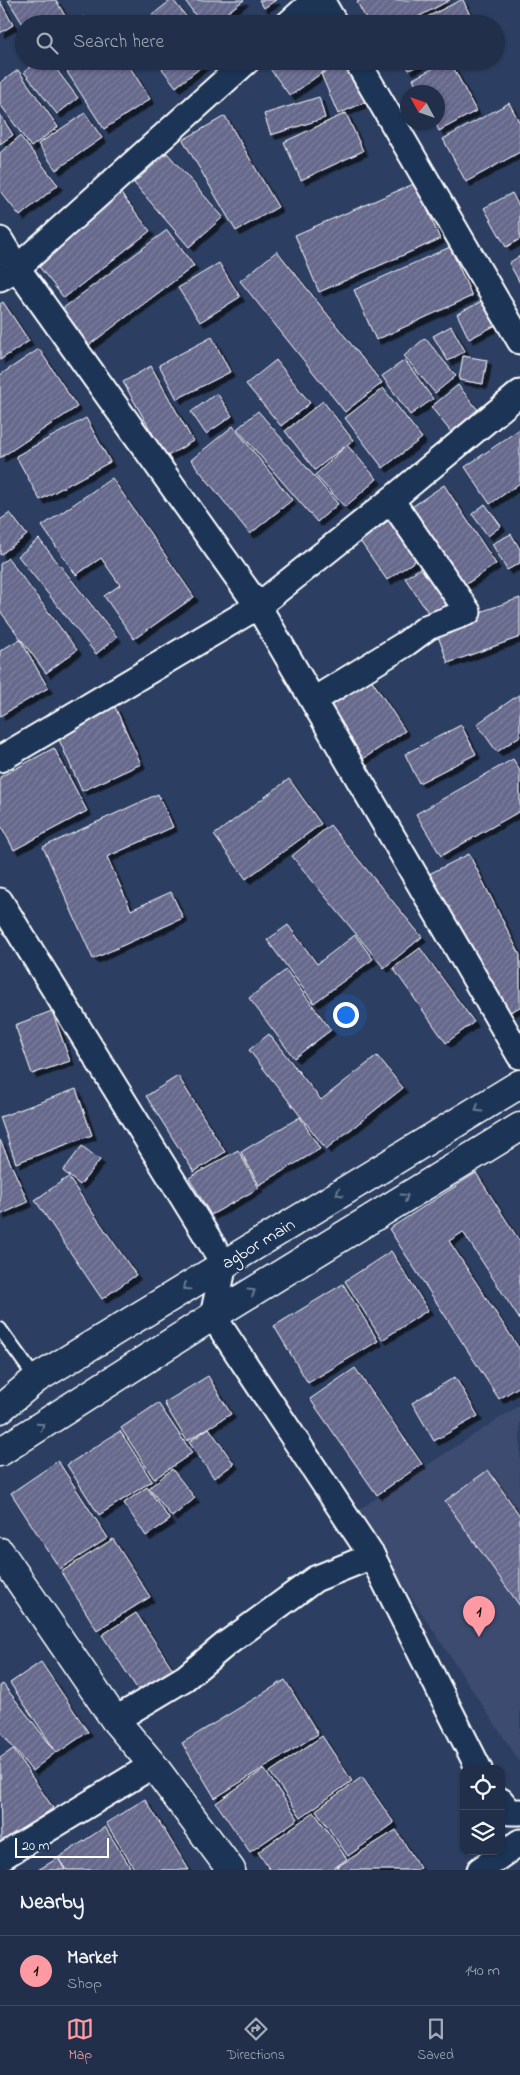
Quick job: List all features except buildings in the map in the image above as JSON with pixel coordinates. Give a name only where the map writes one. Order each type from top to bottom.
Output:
[{"type":"main road","name":"agbor main","points":[[0,1409],[36,1379],[520,1084]]},
{"type":"main road","points":[[0,1452],[213,1316],[520,1127]]},
{"type":"main road","points":[[0,1552],[115,1720],[153,1765],[231,1870]]},
{"type":"street","points":[[298,15],[315,0]]},
{"type":"street","points":[[321,0],[330,15]]},
{"type":"street","points":[[8,273],[237,70]]},
{"type":"street","points":[[362,70],[520,341]]},
{"type":"street","points":[[0,240],[8,273],[258,606],[520,1056]]},
{"type":"street","points":[[0,759],[258,606],[391,500],[520,393]]},
{"type":"street","points":[[314,700],[405,644],[428,627],[468,612],[391,500]]},
{"type":"street","points":[[0,901],[224,1264],[213,1316],[372,1556],[477,1765]]},
{"type":"street","points":[[115,1720],[185,1678],[226,1644],[315,1579],[372,1556]]},
{"type":"street","points":[[0,1858],[153,1765]]},
{"type":"street","points":[[505,1806],[510,1812],[520,1812]]},
{"type":"street","points":[[480,1870],[520,1842]]},
{"type":"lane","points":[[0,1329],[36,1379]]},
{"type":"shaded area","points":[[520,1405],[520,1762],[355,1512]]},
{"type":"place","name":"Market","points":[[479,1637]]}]
